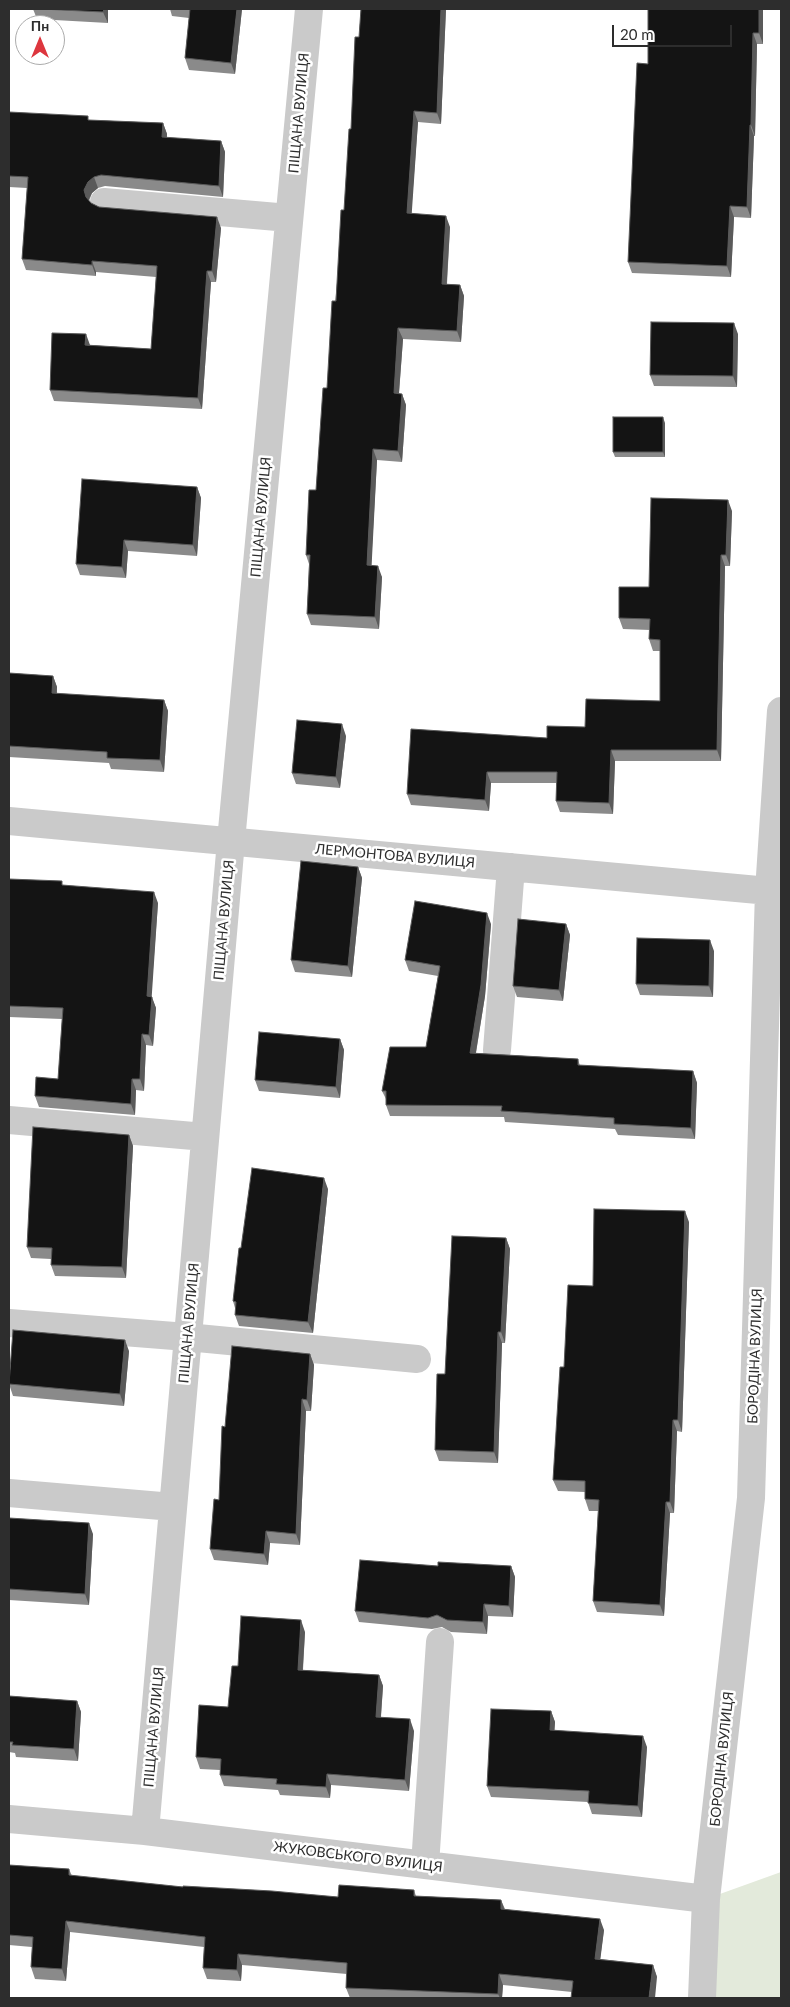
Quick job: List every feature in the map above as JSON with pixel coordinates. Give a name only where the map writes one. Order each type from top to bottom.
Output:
[{"type":"street","name":"ПІЩАНА ВУЛИЦЯ","points":[[145,1832],[231,841],[309,9]]},
{"type":"street","points":[[104,202],[289,218]]},
{"type":"street","name":"БОРОДІНА ВУЛИЦЯ","points":[[702,1998],[706,1899],[751,1498],[781,711]]},
{"type":"street","name":"ЛЕРМОНТОВА ВУЛИЦЯ","points":[[9,821],[775,891]]},
{"type":"street","points":[[497,1050],[512,867]]},
{"type":"street","points":[[9,1120],[205,1137]]},
{"type":"street","points":[[9,1323],[188,1337],[417,1359]]},
{"type":"street","points":[[9,1493],[173,1507]]},
{"type":"street","points":[[425,1865],[440,1642]]},
{"type":"street","name":"ЖУКОВСЬКОГО ВУЛИЦЯ","points":[[9,1819],[145,1832],[706,1899]]},
{"type":"green space","points":[[781,1872],[781,1998],[702,1998],[706,1899]]},
{"type":"building","points":[[41,9],[104,9],[103,12]]},
{"type":"building","points":[[190,9],[237,9],[231,63],[185,58]]},
{"type":"building","points":[[361,9],[441,9],[437,113],[414,111],[407,213],[446,216],[442,284],[460,285],[457,331],[398,328],[394,393],[402,394],[398,451],[373,449],[367,565],[378,566],[375,617],[307,614],[310,555],[306,555],[309,490],[316,490],[323,388],[327,388],[332,301],[336,301],[341,210],[344,210],[349,129],[351,129],[355,37],[359,37]]},
{"type":"building","points":[[648,9],[759,9],[759,33],[753,33],[747,207],[730,206],[727,266],[628,262],[637,63],[648,64]]},
{"type":"building","points":[[9,112],[88,116],[88,120],[163,123],[162,137],[221,141],[219,186],[101,175],[94,177],[88,182],[84,190],[86,197],[91,203],[99,207],[217,217],[212,271],[207,271],[198,398],[50,390],[52,333],[86,334],[85,345],[151,349],[157,266],[92,261],[92,265],[22,259],[28,177],[9,176]]},
{"type":"building","points":[[651,322],[734,323],[733,376],[650,375]]},
{"type":"building","points":[[613,417],[663,417],[663,452],[613,452]]},
{"type":"building","points":[[82,479],[197,487],[193,545],[124,540],[122,567],[76,564]]},
{"type":"building","points":[[651,498],[728,500],[726,555],[721,555],[717,750],[611,750],[609,803],[556,801],[557,772],[487,772],[485,800],[407,794],[411,729],[547,738],[547,726],[585,727],[586,699],[660,701],[660,640],[649,639],[650,619],[619,618],[619,587],[649,587]]},
{"type":"building","points":[[9,673],[53,676],[52,693],[164,700],[160,760],[107,758],[107,752],[9,746]]},
{"type":"building","points":[[297,720],[342,724],[336,777],[292,773]]},
{"type":"building","points":[[301,861],[358,867],[348,966],[291,960]]},
{"type":"building","points":[[9,879],[62,881],[62,885],[154,892],[147,996],[152,997],[149,1035],[142,1034],[140,1079],[132,1079],[131,1104],[35,1096],[36,1077],[58,1079],[63,1008],[9,1006]]},
{"type":"building","points":[[415,901],[487,913],[481,985],[470,1053],[578,1059],[578,1065],[693,1071],[691,1128],[614,1124],[614,1118],[501,1111],[502,1106],[386,1105],[386,1091],[382,1091],[390,1047],[426,1047],[440,966],[405,960]]},
{"type":"building","points":[[518,919],[566,924],[559,990],[513,986]]},
{"type":"building","points":[[637,938],[710,940],[709,986],[636,984]]},
{"type":"building","points":[[259,1032],[340,1039],[336,1087],[255,1080]]},
{"type":"building","points":[[33,1127],[129,1135],[122,1267],[51,1265],[52,1248],[27,1247]]},
{"type":"building","points":[[252,1168],[324,1178],[308,1322],[235,1315],[236,1302],[233,1301],[239,1248],[241,1248]]},
{"type":"building","points":[[594,1209],[685,1211],[678,1420],[673,1420],[670,1502],[666,1502],[660,1605],[593,1601],[599,1500],[585,1499],[585,1481],[553,1480],[560,1367],[564,1367],[568,1285],[593,1286]]},
{"type":"building","points":[[452,1236],[506,1238],[501,1332],[498,1332],[494,1452],[435,1450],[437,1374],[445,1374]]},
{"type":"building","points":[[13,1330],[125,1340],[120,1394],[9,1384]]},
{"type":"building","points":[[232,1346],[310,1354],[307,1400],[302,1399],[296,1534],[266,1531],[264,1554],[210,1549],[214,1499],[219,1500],[222,1426],[225,1427]]},
{"type":"building","points":[[9,1518],[89,1523],[85,1594],[9,1589]]},
{"type":"building","points":[[360,1560],[438,1566],[438,1562],[511,1566],[509,1606],[484,1604],[483,1622],[447,1620],[437,1615],[428,1618],[355,1611]]},
{"type":"building","points":[[241,1616],[301,1620],[298,1670],[379,1675],[376,1717],[410,1719],[405,1780],[327,1774],[326,1787],[276,1784],[277,1779],[220,1775],[221,1759],[196,1757],[199,1705],[228,1707],[232,1666],[238,1666]]},
{"type":"building","points":[[9,1696],[77,1701],[74,1749],[12,1745],[13,1742],[9,1742]]},
{"type":"building","points":[[491,1709],[551,1711],[550,1730],[643,1736],[638,1806],[588,1803],[589,1791],[487,1786]]},
{"type":"building","points":[[9,1865],[69,1869],[69,1875],[183,1887],[272,1891],[338,1897],[339,1885],[414,1890],[414,1896],[501,1900],[501,1909],[600,1919],[595,1959],[653,1965],[649,1998],[571,1998],[573,1981],[499,1974],[498,1994],[346,1988],[347,1963],[238,1954],[237,1970],[203,1968],[205,1937],[66,1921],[62,1969],[31,1967],[33,1937],[9,1935]]}]
